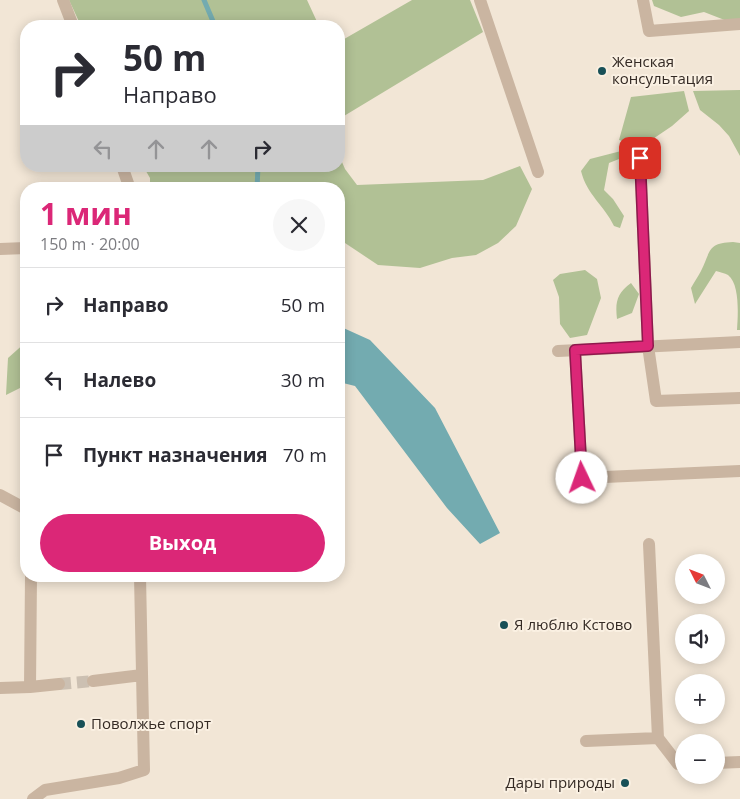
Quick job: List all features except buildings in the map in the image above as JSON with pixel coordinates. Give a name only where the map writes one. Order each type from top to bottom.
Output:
[{"type":"street","points":[[63,0],[71,20]]},
{"type":"street","points":[[480,0],[538,172]]},
{"type":"street","points":[[643,0],[649,31],[740,24]]},
{"type":"street","points":[[640,158],[648,346],[656,401],[740,398]]},
{"type":"street","points":[[0,249],[20,248]]},
{"type":"street","points":[[558,351],[740,342]]},
{"type":"street","points":[[575,350],[582,478],[740,471]]},
{"type":"street","points":[[0,495],[20,506]]},
{"type":"street","points":[[649,544],[658,738],[675,760]]},
{"type":"street","points":[[30,687],[31,582]]},
{"type":"street","points":[[33,799],[44,790],[119,778],[144,770],[140,582]]},
{"type":"street","points":[[93,681],[142,676]]},
{"type":"street","points":[[0,688],[59,684]]},
{"type":"street","points":[[586,740],[658,738]]},
{"type":"street","points":[[725,763],[740,762]]},
{"type":"green space","points":[[69,0],[307,0],[316,20],[78,20]]},
{"type":"green space","points":[[412,0],[470,0],[483,32],[345,115],[345,39]]},
{"type":"green space","points":[[652,0],[740,0],[740,26],[704,12],[681,17],[654,6]]},
{"type":"green space","points":[[740,90],[740,156],[729,136],[719,125],[700,110],[693,91]]},
{"type":"green space","points":[[684,91],[689,111],[672,126],[641,147],[619,140],[631,97]]},
{"type":"green space","points":[[625,150],[624,157],[609,163],[604,190],[613,199],[624,216],[620,228],[614,226],[591,193],[581,171],[590,159]]},
{"type":"green space","points":[[520,166],[532,189],[516,226],[498,243],[476,255],[452,258],[420,268],[378,265],[345,243],[345,182],[150,182],[146,172],[345,172],[345,169],[357,185],[483,180]]},
{"type":"green space","points":[[740,243],[740,330],[737,330],[738,308],[735,285],[728,275],[716,271],[695,304],[691,288],[711,249],[718,244]]},
{"type":"green space","points":[[585,270],[597,279],[601,298],[587,335],[570,338],[560,324],[559,297],[553,280],[560,274]]},
{"type":"green space","points":[[631,283],[639,294],[632,313],[617,319],[616,308],[618,298]]},
{"type":"green space","points":[[20,347],[20,388],[6,395],[8,358]]},
{"type":"water","points":[[345,329],[370,340],[435,408],[500,533],[480,544],[447,508],[355,386],[345,384]]},
{"type":"waterway","points":[[204,0],[212,20]]},
{"type":"waterway","points":[[257,182],[258,172]]},
{"type":"tunnel","points":[[59,684],[93,681]]},
{"type":"place","name":"Женская консультация","points":[[602,71]]},
{"type":"place","name":"Я люблю Кстово","points":[[504,625]]},
{"type":"place","name":"Поволжье спорт","points":[[81,724]]},
{"type":"place","name":"Дары природы","points":[[625,783]]},
{"type":"route","points":[[582,478],[575,350],[648,346],[640,158]]}]
